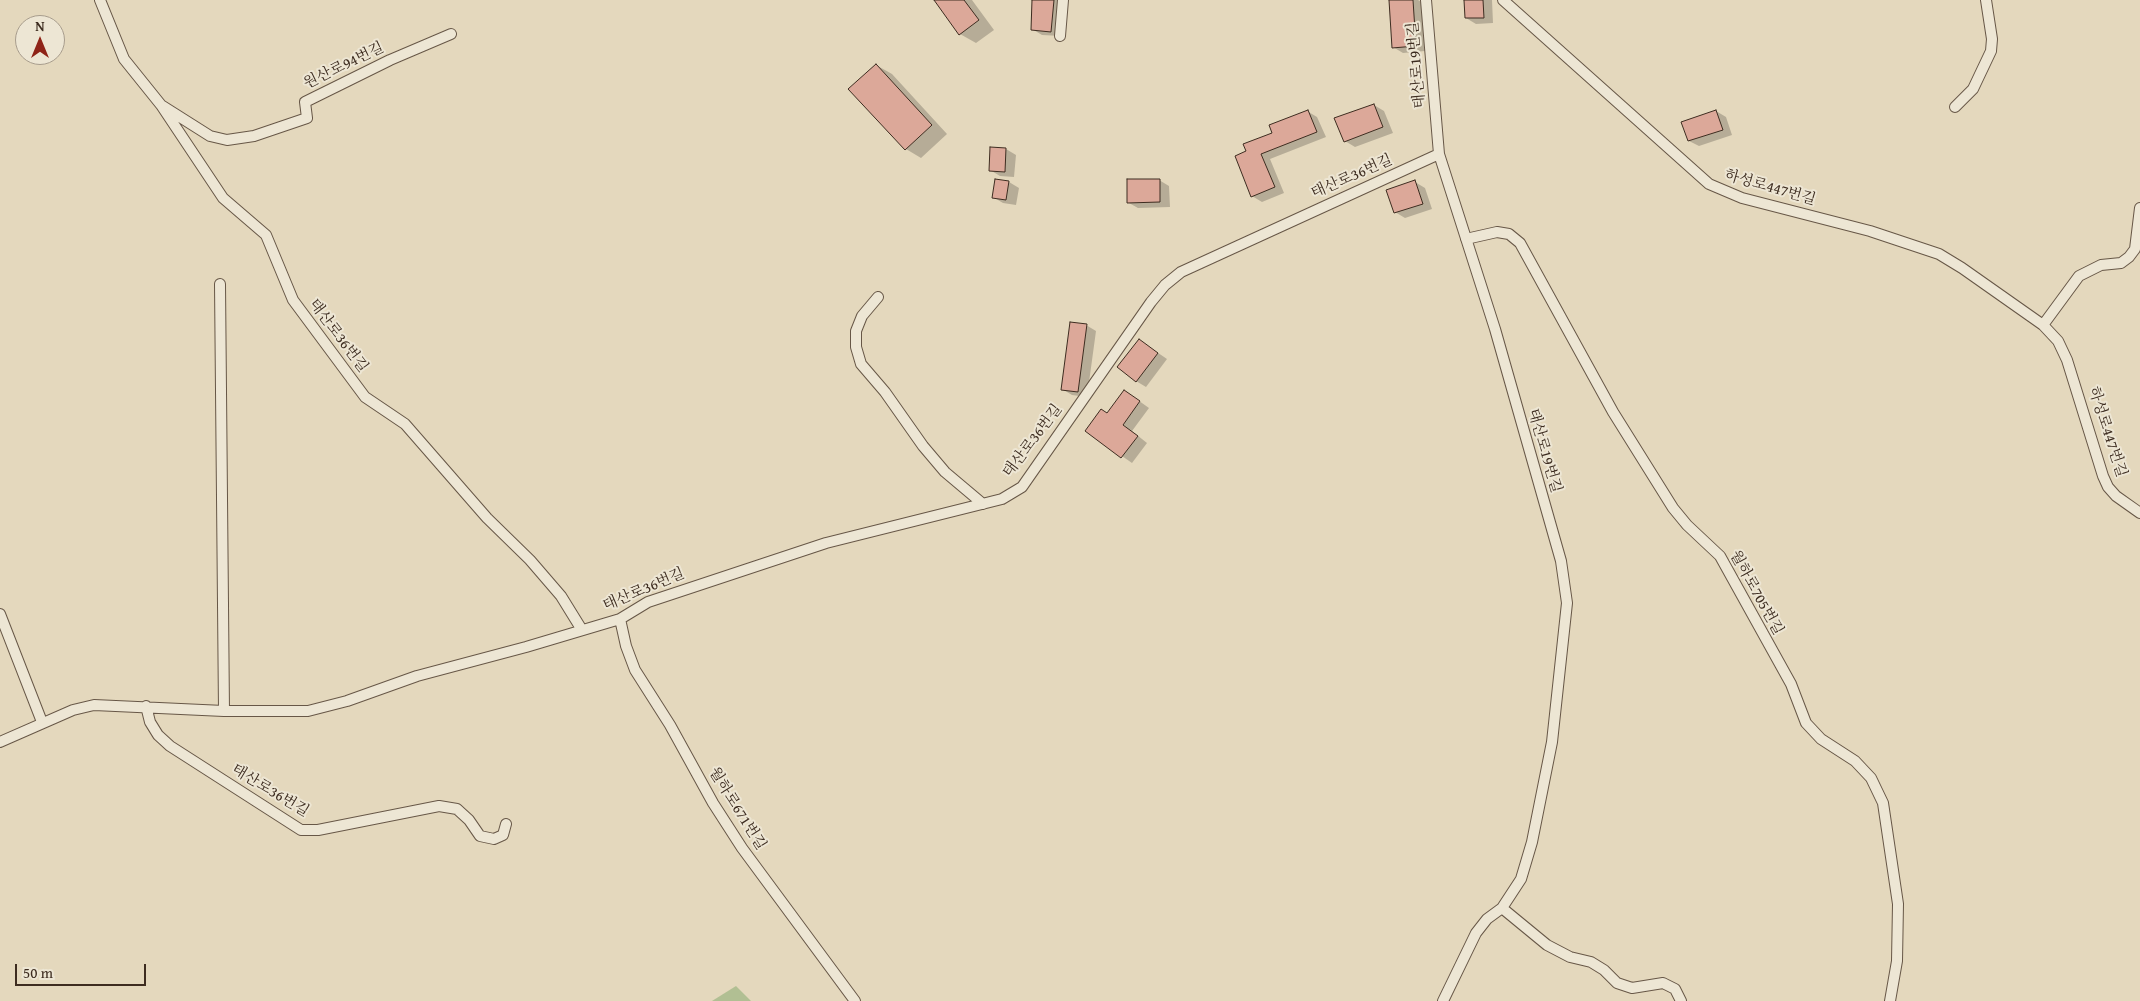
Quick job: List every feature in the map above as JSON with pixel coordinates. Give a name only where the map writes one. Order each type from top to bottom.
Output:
[{"type":"lane","name":"원산로94번길","points":[[100,0],[124,59],[160,105],[210,136],[227,140],[254,136],[307,118],[305,102],[320,93],[451,34]]},
{"type":"lane","points":[[1060,36],[1063,0]]},
{"type":"lane","name":"태산로19번길","points":[[1426,0],[1439,154],[1495,328],[1560,561],[1567,603],[1558,700],[1532,842],[1521,879],[1502,908],[1487,919],[1476,933],[1443,1001]]},
{"type":"lane","name":"하성로447번길","points":[[1503,0],[1710,184],[1742,198],[1870,231],[1939,254],[2043,325],[2058,341],[2068,360],[2105,482],[2116,496],[2140,513]]},
{"type":"lane","points":[[1955,107],[1973,89],[1991,51],[1992,39],[1986,0]]},
{"type":"lane","name":"태산로36번길","points":[[160,105],[223,198],[266,235],[293,300],[365,397],[405,424],[487,518],[530,560],[554,589],[582,630]]},
{"type":"lane","name":"태산로36번길","points":[[0,742],[42,722],[73,710],[94,705],[224,711],[308,711],[347,701],[417,676],[620,619],[648,602],[826,543],[1002,499],[1022,487],[1151,302],[1165,285],[1181,272],[1439,154]]},
{"type":"lane","points":[[2043,325],[2080,276],[2101,265],[2121,263],[2135,250],[2140,208]]},
{"type":"lane","name":"월하로705번길","points":[[1466,239],[1497,232],[1509,234],[1520,242],[1613,412],[1673,508],[1687,525],[1720,556],[1791,684],[1806,723],[1821,738],[1855,761],[1872,778],[1883,803],[1898,904],[1897,961],[1890,1001]]},
{"type":"lane","points":[[220,284],[224,711]]},
{"type":"lane","points":[[878,297],[862,316],[856,331],[856,346],[861,364],[870,377],[885,392],[923,446],[945,472],[983,504]]},
{"type":"lane","points":[[0,614],[42,722]]},
{"type":"lane","name":"월하로671번길","points":[[620,619],[626,646],[635,670],[670,725],[713,803],[742,848],[855,1001]]},
{"type":"lane","name":"태산로36번길","points":[[146,706],[150,722],[158,735],[170,746],[301,830],[318,830],[439,806],[457,809],[469,820],[480,836],[494,839],[503,835],[506,824]]},
{"type":"lane","points":[[1502,908],[1547,945],[1570,957],[1598,966],[1617,984],[1632,988],[1663,983],[1675,989],[1681,1001]]},
{"type":"green space","points":[[736,986],[751,1001],[712,1001]]},
{"type":"building","points":[[934,0],[964,0],[979,20],[959,35]]},
{"type":"building","points":[[1032,0],[1054,0],[1051,32],[1031,30]]},
{"type":"building","points":[[1389,0],[1413,0],[1416,46],[1392,48]]},
{"type":"building","points":[[1464,0],[1483,0],[1484,18],[1465,18]]},
{"type":"building","points":[[876,64],[932,125],[905,150],[848,89]]},
{"type":"building","points":[[1374,104],[1383,127],[1344,142],[1334,118]]},
{"type":"building","points":[[1308,110],[1317,132],[1261,154],[1275,187],[1251,197],[1235,156],[1246,151],[1243,144],[1272,133],[1269,125]]},
{"type":"building","points":[[1716,110],[1723,130],[1688,141],[1681,122]]},
{"type":"building","points":[[990,147],[1006,148],[1005,172],[989,171]]},
{"type":"building","points":[[995,179],[1009,181],[1006,200],[992,198]]},
{"type":"building","points":[[1127,179],[1160,179],[1160,202],[1127,203]]},
{"type":"building","points":[[1415,180],[1423,204],[1394,213],[1386,190]]},
{"type":"building","points":[[1070,322],[1087,324],[1078,392],[1061,390]]},
{"type":"building","points":[[1139,339],[1158,353],[1136,382],[1117,367]]},
{"type":"building","points":[[1124,390],[1140,401],[1123,425],[1138,436],[1121,458],[1085,431],[1101,409],[1107,413]]}]
